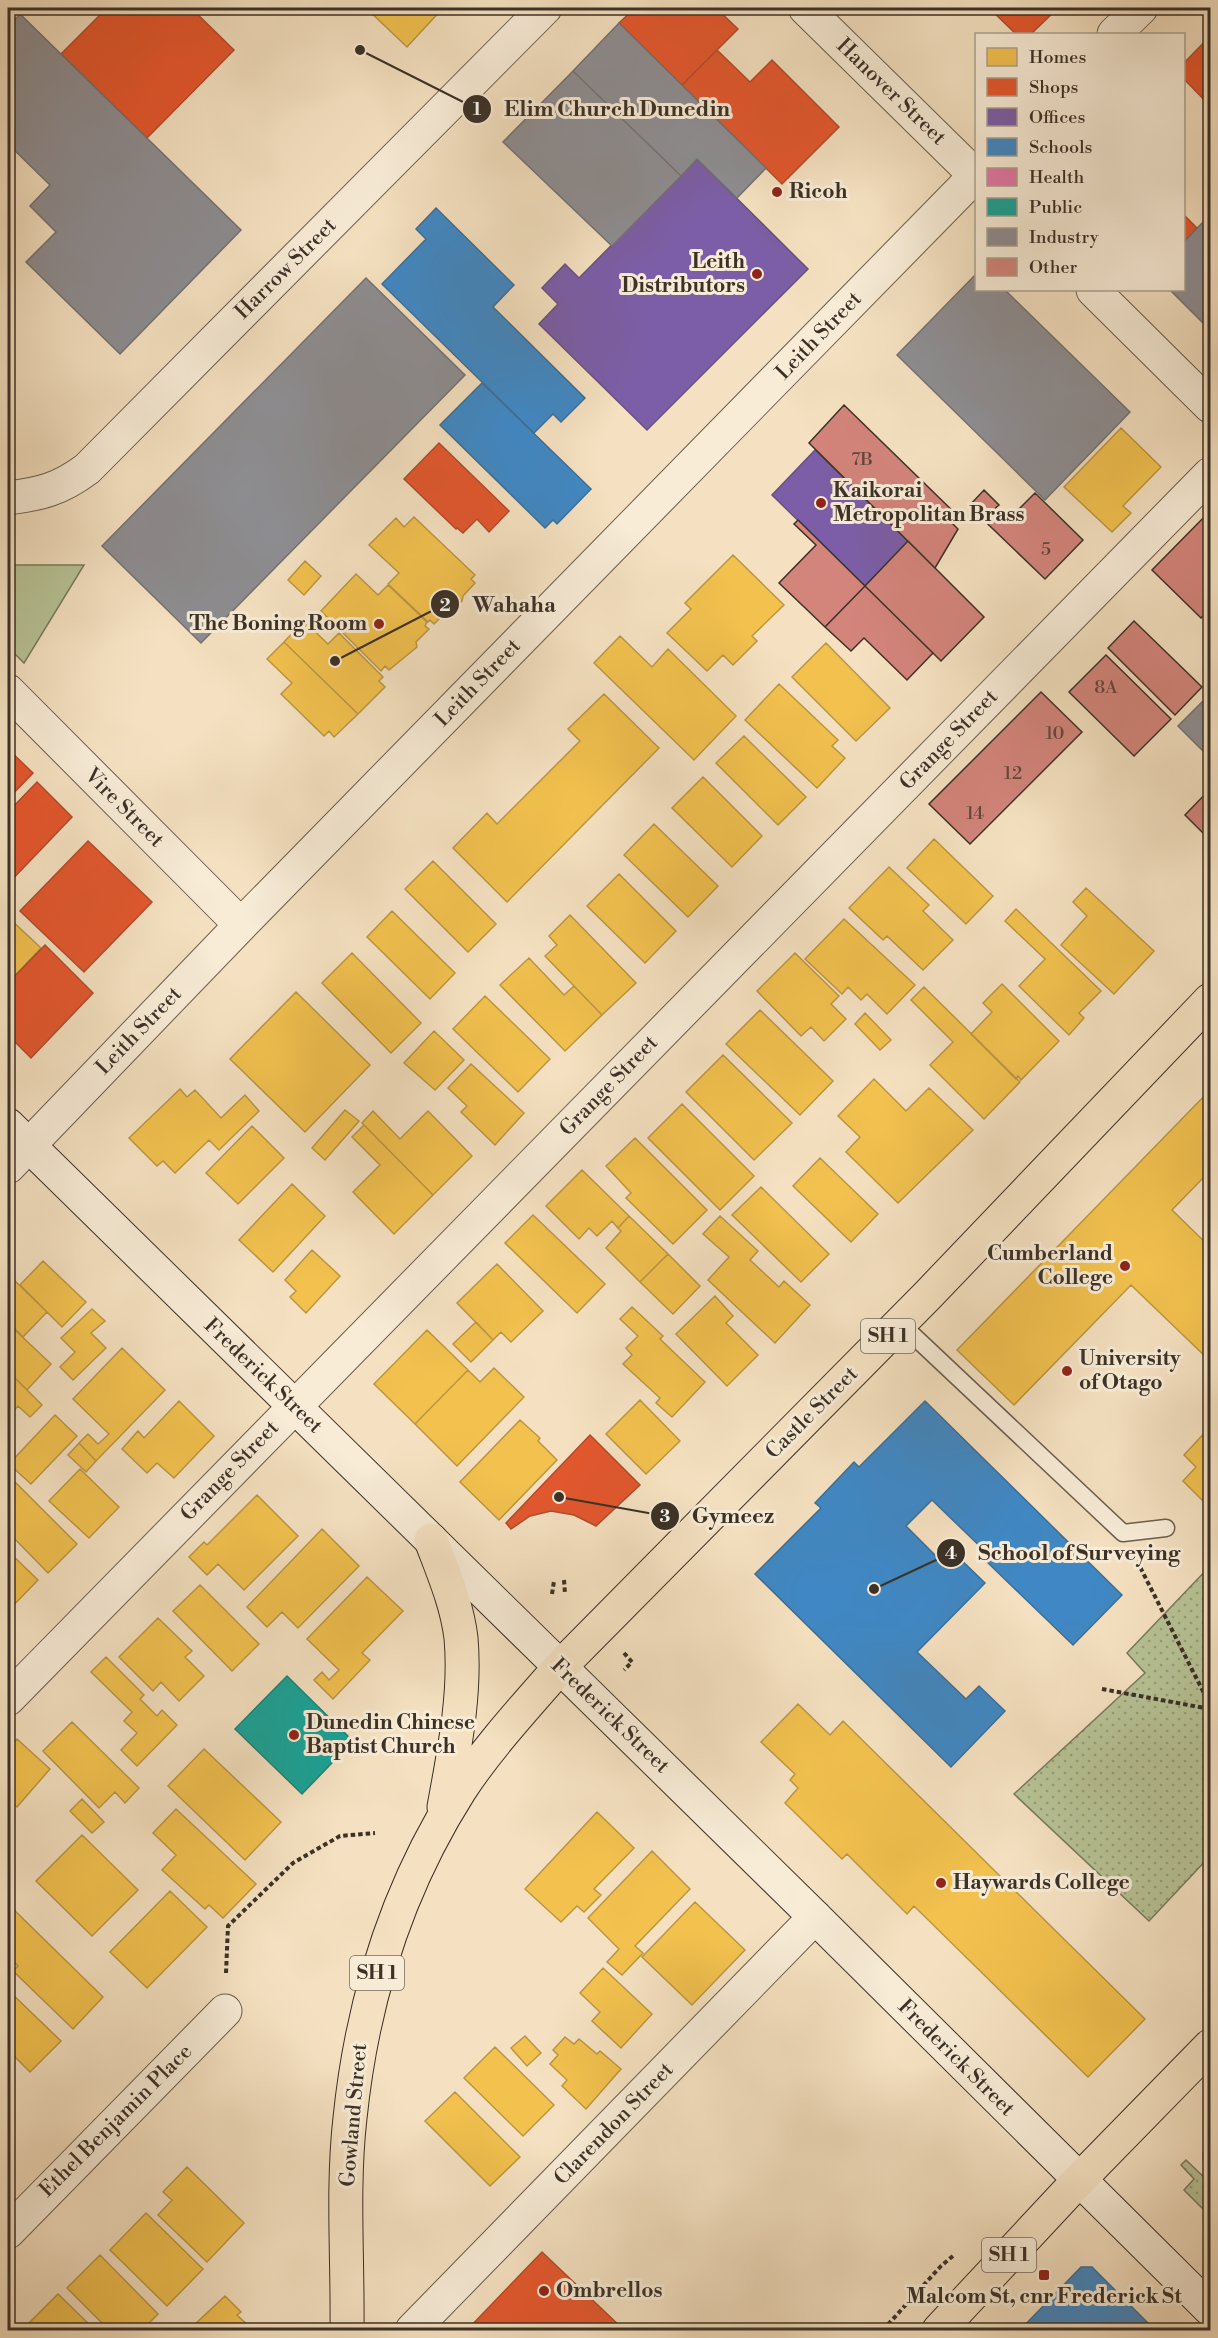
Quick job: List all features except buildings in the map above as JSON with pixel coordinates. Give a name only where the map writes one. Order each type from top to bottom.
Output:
[{"type":"highway","name":"Castle Street","points":[[560,1667],[900,1323],[1210,1000]]},
{"type":"highway","points":[[431,1540],[451,1592],[460,1637],[460,1694],[456,1742],[440,1827]]},
{"type":"highway","name":"Gowland Street","points":[[347,2331],[346,2216],[350,2120],[359,2043],[376,1975],[400,1905],[422,1857],[461,1790],[514,1720],[560,1667]]},
{"type":"highway","name":"SH 1","points":[[939,2331],[1079,2180],[1210,2046]]},
{"type":"street","name":"Harrow Street","points":[[8,498],[48,492],[68,483],[87,469],[545,8]]},
{"type":"street","name":"Hanover Street","points":[[805,8],[975,175]]},
{"type":"street","points":[[1115,33],[1141,8]]},
{"type":"street","name":"Leith Street","points":[[14,1146],[241,925],[975,177]]},
{"type":"street","points":[[1094,291],[1210,406]]},
{"type":"street","name":"Grange Street","points":[[8,1699],[1210,474]]},
{"type":"street","name":"Vire Street","points":[[8,691],[241,925]]},
{"type":"street","name":"Frederick Street","points":[[14,1146],[294,1406],[815,1917],[1210,2309]]},
{"type":"street","name":"Clarendon Street","points":[[412,2331],[815,1917]]},
{"type":"street","name":"Ethel Benjamin Place","points":[[8,2232],[225,2011]]},
{"type":"lane","points":[[900,1323],[1123,1533],[1166,1528]]},
{"type":"path","points":[[1123,1533],[1210,1707]]},
{"type":"path","points":[[564,1580],[565,1594]]},
{"type":"path","points":[[552,1594],[554,1581]]},
{"type":"path","points":[[623,1652],[632,1662],[624,1670]]},
{"type":"path","points":[[1102,1689],[1210,1707]]},
{"type":"path","points":[[225,2011],[228,1926],[293,1863],[340,1836],[375,1833]]},
{"type":"green space","points":[[8,565],[84,565],[24,663],[8,647]]},
{"type":"green space","points":[[1210,1566],[1210,1856],[1149,1921],[1014,1794],[1145,1673],[1127,1653]]},
{"type":"green space","points":[[1186,2160],[1210,2183],[1210,2216],[1184,2190],[1194,2179],[1181,2165]]},
{"type":"place","name":"Elim Church Dunedin","points":[[360,50]]},
{"type":"place","name":"Ricoh","points":[[777,192]]},
{"type":"place","name":"Leith Distributors","points":[[757,274]]},
{"type":"place","name":"Kaikorai Metropolitan Brass","points":[[821,503]]},
{"type":"place","name":"The Boning Room","points":[[379,624]]},
{"type":"place","name":"Wahaha","points":[[335,661]]},
{"type":"place","name":"Cumberland College","points":[[1125,1266]]},
{"type":"place","name":"University of Otago","points":[[1067,1371]]},
{"type":"place","name":"Gymeez","points":[[559,1497]]},
{"type":"place","name":"School of Surveying","points":[[874,1589]]},
{"type":"place","name":"Dunedin Chinese Baptist Church","points":[[294,1735]]},
{"type":"place","name":"Haywards College","points":[[941,1883]]},
{"type":"place","name":"Malcom St, cnr Frederick St","points":[[1044,2275]]},
{"type":"place","name":"Ombrellos","points":[[544,2291]]}]
